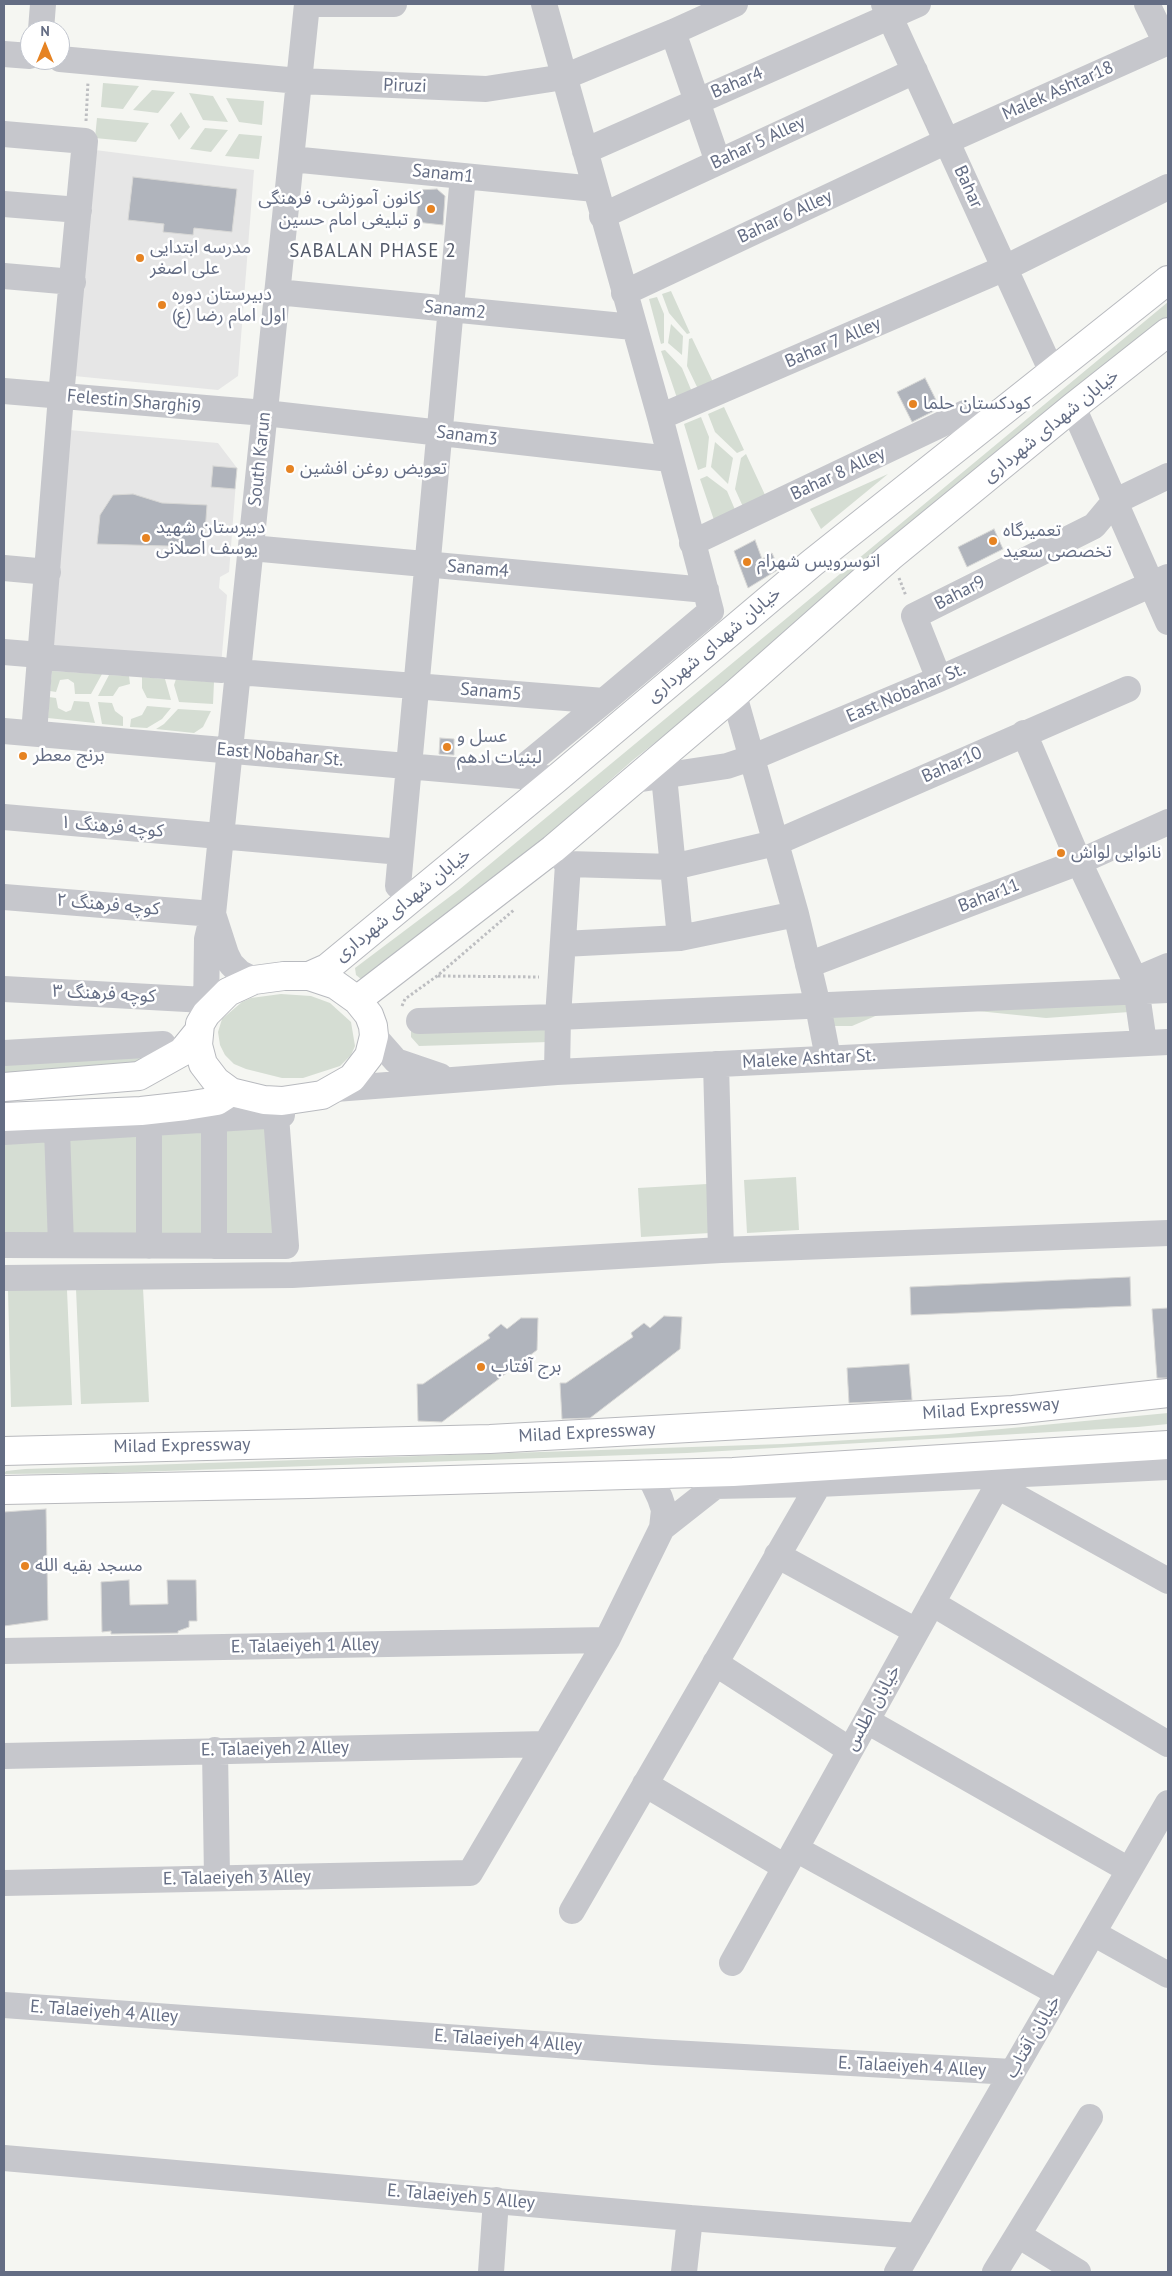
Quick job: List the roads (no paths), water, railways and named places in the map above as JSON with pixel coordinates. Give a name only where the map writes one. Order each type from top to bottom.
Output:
[{"type":"main road","name":"خیابان شهدای شهرداری","points":[[309,976],[326,968],[556,779],[812,563],[1168,280]]},
{"type":"main road","name":"خیابان شهدای شهرداری","points":[[357,1000],[560,856],[636,780],[890,557],[1168,332]]},
{"type":"main road","points":[[4,1087],[139,1076],[182,1052],[203,1015],[228,992],[254,980],[284,976],[309,976],[336,985],[357,1000],[368,1015],[374,1036],[373,1047],[362,1067],[352,1078],[336,1089],[308,1098],[280,1111],[264,1100],[231,1092],[216,1080],[203,1064],[198,1045],[203,1015]]},
{"type":"main road","points":[[4,1117],[141,1111],[217,1101],[231,1092]]},
{"type":"main road","name":"Milad Expressway","points":[[4,1451],[490,1439],[1013,1410],[1168,1393]]},
{"type":"main road","points":[[4,1490],[318,1484],[644,1473],[723,1479],[1005,1471],[1168,1444]]},
{"type":"street","points":[[42,20],[43,4]]},
{"type":"street","points":[[307,4],[394,4]]},
{"type":"street","name":"South Karun","points":[[203,1015],[207,939],[213,914],[230,750],[230,671],[251,548],[307,4]]},
{"type":"street","points":[[514,775],[604,701],[709,601],[692,543],[660,417],[633,327],[544,4]]},
{"type":"street","name":"Piruzi","points":[[70,60],[299,81],[486,89],[564,76],[674,32],[735,4]]},
{"type":"street","name":"Bahar4","points":[[585,151],[697,101],[887,10],[918,4]]},
{"type":"street","points":[[1148,4],[1167,42]]},
{"type":"street","name":"Bahar","points":[[887,10],[1052,372]]},
{"type":"street","points":[[674,32],[718,162]]},
{"type":"street","name":"Malek Ashtar18","points":[[947,141],[1167,42]]},
{"type":"street","points":[[4,54],[20,55]]},
{"type":"street","name":"Bahar 5 Alley","points":[[602,216],[915,71]]},
{"type":"street","points":[[4,134],[85,141],[73,282],[60,396],[48,572],[34,733]]},
{"type":"street","name":"Bahar 6 Alley","points":[[624,293],[947,141]]},
{"type":"street","name":"Sanam1","points":[[291,159],[595,189]]},
{"type":"street","points":[[398,886],[463,176]]},
{"type":"street","name":"Bahar 7 Alley","points":[[660,417],[1005,268],[1168,187]]},
{"type":"street","points":[[4,204],[79,210]]},
{"type":"street","points":[[4,276],[73,282]]},
{"type":"street","name":"Sanam2","points":[[277,292],[633,327]]},
{"type":"street","name":"Felestin Sharghi9","points":[[4,391],[265,413]]},
{"type":"street","points":[[1073,407],[1114,502],[1160,581],[1168,622]]},
{"type":"street","name":"Sanam3","points":[[265,413],[670,460]]},
{"type":"street","name":"Bahar 8 Alley","points":[[692,543],[965,413],[978,431]]},
{"type":"street","points":[[1114,502],[1168,476]]},
{"type":"street","name":"Bahar9","points":[[939,679],[914,616],[1094,526],[1114,502]]},
{"type":"street","name":"Sanam4","points":[[251,548],[427,565],[709,601]]},
{"type":"street","points":[[4,568],[48,572]]},
{"type":"street","name":"East Nobahar St.","points":[[636,780],[727,766],[751,758],[939,679],[1160,581]]},
{"type":"street","name":"Sanam5","points":[[4,652],[53,658],[604,701]]},
{"type":"street","name":"Bahar10","points":[[560,856],[673,867],[776,843],[1128,689]]},
{"type":"street","points":[[734,695],[796,914],[818,1006],[828,1058]]},
{"type":"street","name":"East Nobahar St.","points":[[4,730],[556,779]]},
{"type":"street","points":[[1024,733],[1136,985],[1156,1043]]},
{"type":"street","points":[[664,776],[680,938]]},
{"type":"street","name":"کوچه فرهنگ ۱","points":[[4,817],[401,852]]},
{"type":"street","name":"Bahar11","points":[[808,965],[1080,862],[1168,822]]},
{"type":"street","points":[[557,1072],[562,944],[560,856]]},
{"type":"street","name":"کوچه فرهنگ ۲","points":[[4,897],[213,914]]},
{"type":"street","points":[[213,914],[231,964],[254,980]]},
{"type":"street","points":[[562,944],[680,938],[796,914]]},
{"type":"street","points":[[1136,985],[1168,966]]},
{"type":"street","points":[[419,1021],[818,1006],[1136,985],[1168,990]]},
{"type":"street","name":"کوچه فرهنگ ۳","points":[[4,988],[203,1015]]},
{"type":"street","name":"Maleke Ashtar St.","points":[[374,1036],[396,1061],[450,1079]]},
{"type":"street","name":"Maleke Ashtar St.","points":[[336,1089],[557,1072],[1156,1043]]},
{"type":"street","points":[[4,1053],[163,1044]]},
{"type":"street","points":[[716,1064],[721,1250]]},
{"type":"street","points":[[280,1111],[292,1275]]},
{"type":"street","points":[[4,1132],[214,1120],[280,1111]]},
{"type":"street","points":[[4,1245],[286,1246],[280,1111]]},
{"type":"street","points":[[214,1120],[214,1246]]},
{"type":"street","points":[[149,1123],[149,1246]]},
{"type":"street","points":[[57,1129],[61,1245]]},
{"type":"street","points":[[4,1278],[292,1275],[721,1250],[1168,1233]]},
{"type":"street","points":[[662,1528],[723,1479],[819,1484],[1005,1471],[1168,1467]]},
{"type":"street","points":[[1005,1471],[1168,1581]]},
{"type":"street","name":"خیابان اطلس","points":[[732,1963],[1005,1471]]},
{"type":"street","points":[[546,1744],[607,1640],[662,1528],[664,1510],[653,1483],[644,1473]]},
{"type":"street","points":[[572,1911],[819,1484]]},
{"type":"street","points":[[777,1555],[916,1631]]},
{"type":"street","points":[[932,1603],[1168,1744]]},
{"type":"street","name":"E. Talaeiyeh 1 Alley","points":[[4,1651],[607,1640]]},
{"type":"street","points":[[715,1663],[850,1750]]},
{"type":"street","points":[[866,1721],[1130,1870]]},
{"type":"street","name":"E. Talaeiyeh 2 Alley","points":[[4,1756],[546,1744]]},
{"type":"street","name":"E. Talaeiyeh 3 Alley","points":[[4,1883],[470,1873],[546,1744]]},
{"type":"street","points":[[215,1750],[217,1878]]},
{"type":"street","points":[[645,1784],[1058,1993]]},
{"type":"street","name":"خیابان آفتاب","points":[[897,2272],[1058,1993],[1166,1811]]},
{"type":"street","points":[[1093,1934],[1168,1975]]},
{"type":"street","name":"E. Talaeiyeh 4 Alley","points":[[4,2004],[654,2052],[1012,2072]]},
{"type":"street","points":[[995,2272],[1090,2118]]},
{"type":"street","name":"E. Talaeiyeh 5 Alley","points":[[4,2158],[918,2236]]},
{"type":"street","points":[[491,2272],[496,2200]]},
{"type":"street","points":[[684,2272],[690,2218]]},
{"type":"street","points":[[1018,2235],[1078,2272]]},
{"type":"place","name":"کانون آموزشی، فرهنگی و تبلیغی امام حسین","points":[[431,209]]},
{"type":"place","name":"مدرسه ابتدایی علی اصغر","points":[[140,258]]},
{"type":"place","name":"دبیرستان دوره اول امام رضا (ع)","points":[[162,305]]},
{"type":"place","name":"کودکستان حلما","points":[[913,404]]},
{"type":"place","name":"تعویض روغن افشین","points":[[290,469]]},
{"type":"place","name":"دبیرستان شهید یوسف اصلانی","points":[[146,538]]},
{"type":"place","name":"تعمیرگاه تخصصی سعید","points":[[993,541]]},
{"type":"place","name":"اتوسرویس شهرام","points":[[747,562]]},
{"type":"place","name":"عسل و لبنیات ادهم","points":[[447,747]]},
{"type":"place","name":"برنج معطر","points":[[23,756]]},
{"type":"place","name":"نانوایی لواش","points":[[1061,853]]},
{"type":"place","name":"برج آفتاب","points":[[481,1367]]},
{"type":"place","name":"مسجد بقیه الله","points":[[25,1566]]},
{"type":"district","name":"SABALAN PHASE 2","points":[[373,252]]}]
